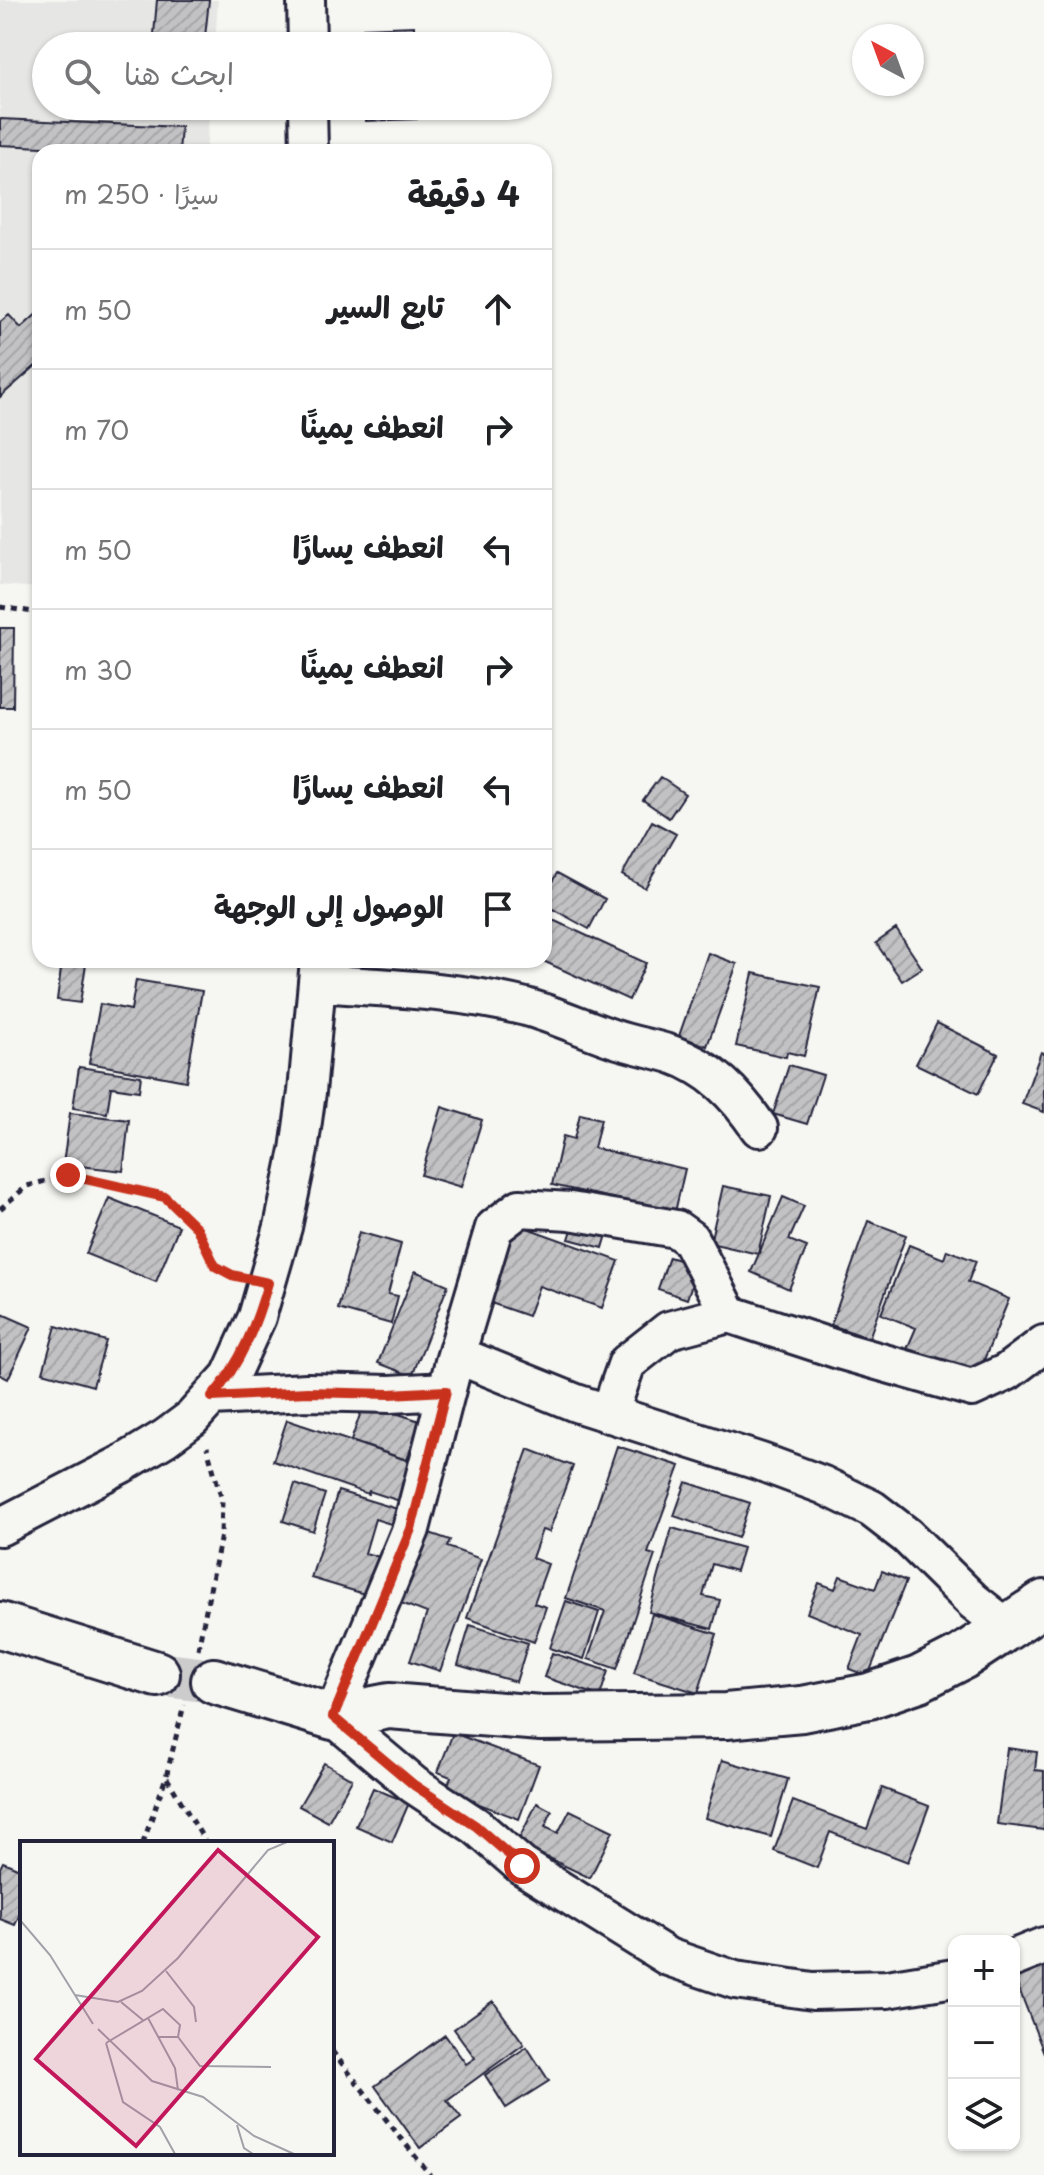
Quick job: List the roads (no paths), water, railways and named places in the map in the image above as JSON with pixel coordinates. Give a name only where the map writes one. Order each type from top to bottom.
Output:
[{"type":"street","points":[[306,0],[307,32]]},
{"type":"street","points":[[308,120],[309,144]]},
{"type":"street","points":[[0,1527],[122,1464],[165,1438],[202,1408],[230,1376],[243,1352],[268,1283],[283,1227],[299,1150],[319,971],[527,1007],[616,1040],[671,1054],[717,1078],[739,1100],[759,1128]]},
{"type":"street","points":[[333,1717],[411,1529],[446,1391],[494,1228],[520,1208],[570,1211],[676,1229],[690,1239],[729,1314]]},
{"type":"street","points":[[609,1414],[627,1363],[669,1330],[729,1314],[842,1351],[972,1388],[1007,1372],[1044,1344]]},
{"type":"street","points":[[457,1355],[609,1414],[823,1485],[872,1509],[907,1536],[973,1601],[1006,1627]]},
{"type":"street","points":[[202,1408],[307,1392],[390,1394],[446,1391]]},
{"type":"street","points":[[333,1717],[389,1706],[541,1718],[726,1716],[802,1709],[869,1696],[919,1679],[971,1652],[1044,1603]]},
{"type":"street","points":[[0,1625],[333,1717],[414,1785],[476,1826],[522,1866],[668,1957],[735,1980],[813,1991],[887,1989],[948,1979]]},
{"type":"street","points":[[1020,1956],[1044,1946]]},
{"type":"tunnel","points":[[157,1674],[214,1681]]}]
